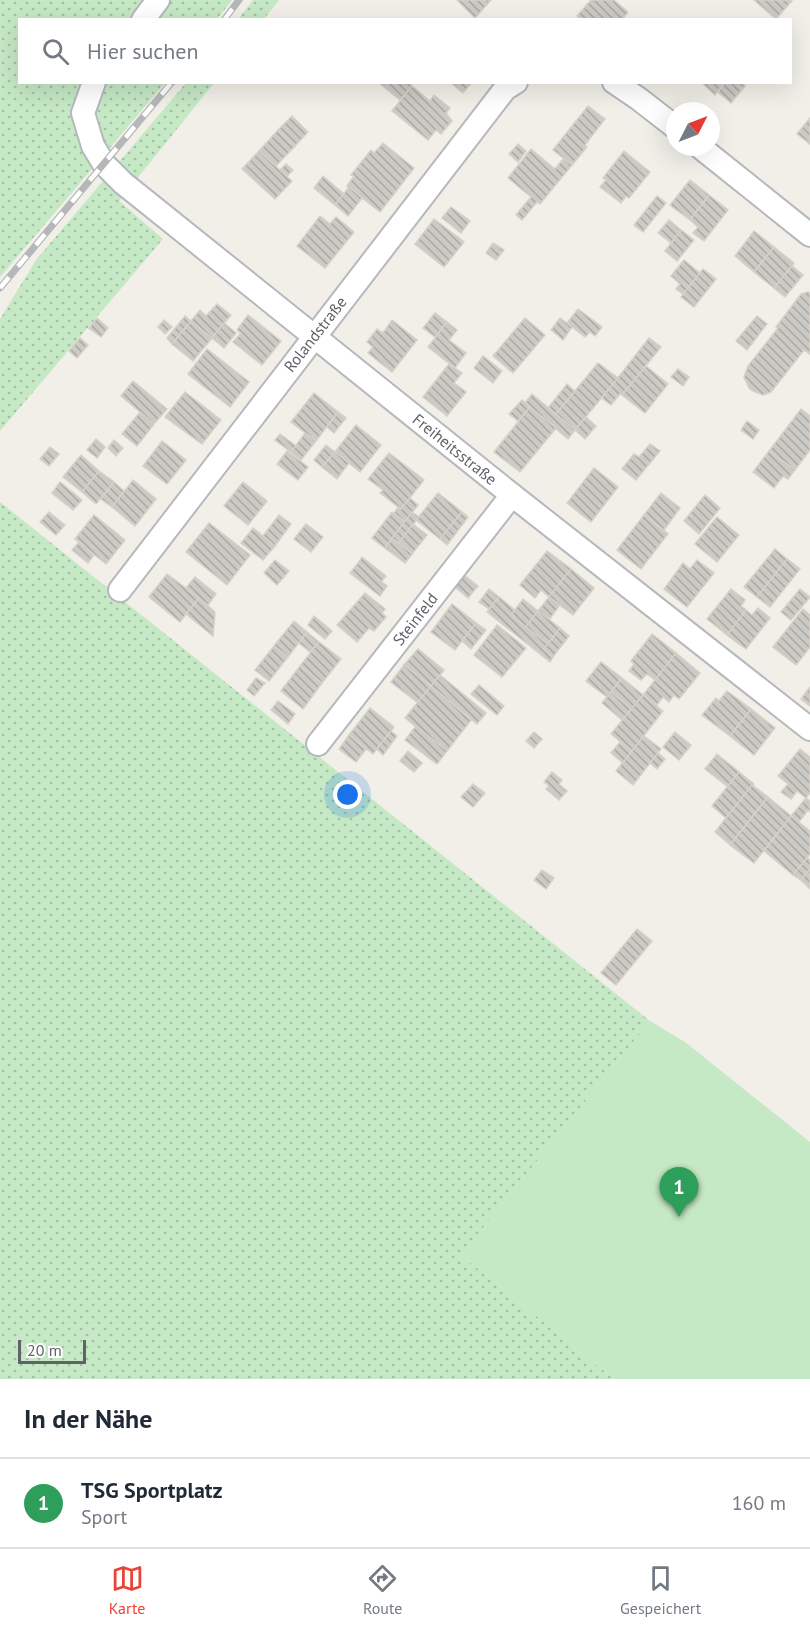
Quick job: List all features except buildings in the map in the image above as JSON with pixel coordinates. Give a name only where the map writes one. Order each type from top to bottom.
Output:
[{"type":"street","points":[[144,18],[158,0]]},
{"type":"street","name":"Freiheitsstraße","points":[[93,84],[83,112],[93,146],[104,164],[123,183],[512,495],[810,729]]},
{"type":"street","name":"Rolandstraße","points":[[120,590],[313,336],[505,89],[513,84]]},
{"type":"street","points":[[617,84],[666,120]]},
{"type":"street","points":[[711,156],[810,235]]},
{"type":"street","name":"Steinfeld","points":[[318,744],[512,495]]},
{"type":"green space","points":[[0,0],[232,0],[218,18],[18,18],[18,84],[164,84],[0,277]]},
{"type":"green space","points":[[253,0],[279,0],[265,18],[239,18]]},
{"type":"green space","points":[[185,84],[213,84],[119,201],[163,239],[0,431],[0,319],[36,260]]},
{"type":"green space","points":[[0,502],[650,1021],[461,1255],[614,1379],[0,1379]]},
{"type":"green space","points":[[650,1021],[685,1042],[810,1142],[810,1379],[614,1379],[461,1255]]},
{"type":"railway","points":[[226,18],[239,0]]},
{"type":"railway","points":[[0,288],[170,84]]},
{"type":"place","name":"TSG Sportplatz","points":[[679,1217]]}]
